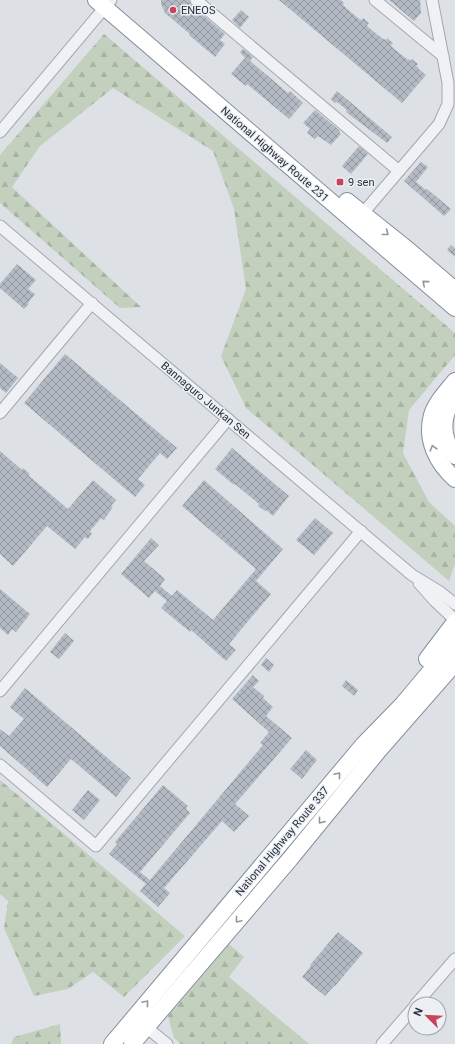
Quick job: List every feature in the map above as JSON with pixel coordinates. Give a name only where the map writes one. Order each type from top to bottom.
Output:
[{"type":"highway","name":"National Highway Route 231","points":[[107,2],[359,218],[455,308]]},
{"type":"highway","name":"National Highway Route 231","points":[[359,218],[455,281]]},
{"type":"highway","name":"National Highway Route 231","points":[[407,249],[455,290]]},
{"type":"highway","points":[[455,381],[440,399],[432,415],[430,433],[433,450],[444,469],[455,479]]},
{"type":"highway","points":[[455,396],[449,404],[444,422],[445,439],[455,456]]},
{"type":"highway","points":[[364,744],[453,619]]},
{"type":"highway","name":"National Highway Route 337","points":[[132,1044],[140,1022],[364,744],[403,704],[455,642]]},
{"type":"highway","name":"National Highway Route 337","points":[[112,1044],[140,1022],[290,859],[379,750],[455,663]]},
{"type":"highway","points":[[379,750],[455,676]]},
{"type":"street","points":[[196,0],[399,171]]},
{"type":"street","points":[[375,0],[443,56]]},
{"type":"street","points":[[359,218],[439,124],[448,104],[448,83],[432,0]]},
{"type":"street","points":[[0,132],[107,2]]},
{"type":"street","name":"Bannaguro Junkan Sen","points":[[0,226],[361,530],[412,575],[453,619]]},
{"type":"street","points":[[0,413],[92,303]]},
{"type":"street","points":[[0,691],[228,419]]},
{"type":"street","points":[[0,765],[96,846],[361,530]]},
{"type":"street","name":"Bannaguro Junkan Sen","points":[[412,575],[440,592],[455,604]]},
{"type":"street","points":[[424,996],[455,959]]},
{"type":"street","points":[[382,1044],[407,1015]]},
{"type":"street","points":[[140,1022],[167,1044]]},
{"type":"green space","points":[[104,34],[455,333],[455,355],[409,410],[403,453],[429,502],[455,526],[455,564],[449,581],[246,408],[221,356],[246,289],[234,209],[213,151],[113,88],[40,146],[12,187],[141,307],[120,308],[0,203],[0,155]]},
{"type":"green space","points":[[0,780],[185,936],[124,997],[93,972],[68,989],[34,996],[4,928],[8,901],[0,894]]},
{"type":"green space","points":[[229,944],[244,957],[229,977],[309,1044],[181,1044],[174,1038],[168,1016]]},
{"type":"green space","points":[[60,1024],[61,1044],[11,1044],[14,1037]]},
{"type":"building","points":[[161,0],[189,0],[191,5],[225,34],[220,40],[225,44],[215,57],[165,13]]},
{"type":"building","points":[[279,0],[341,0],[344,3],[344,6],[359,19],[362,20],[363,18],[369,23],[367,25],[368,27],[383,39],[386,40],[387,38],[393,43],[391,45],[392,47],[408,60],[409,59],[411,61],[412,59],[418,64],[416,66],[426,75],[402,103]]},
{"type":"building","points":[[389,0],[420,0],[421,13],[414,21]]},
{"type":"building","points":[[241,10],[249,17],[240,28],[232,20]]},
{"type":"building","points":[[243,49],[253,57],[250,61],[288,93],[290,91],[303,103],[289,119],[247,84],[246,86],[231,74],[245,58],[240,52]]},
{"type":"building","points":[[337,91],[392,137],[387,143],[346,112],[347,110],[337,102],[335,103],[331,99]]},
{"type":"building","points":[[315,110],[340,131],[339,132],[341,134],[331,145],[318,136],[315,139],[307,133],[310,129],[303,123]]},
{"type":"building","points":[[359,146],[368,154],[351,174],[342,166]]},
{"type":"building","points":[[421,162],[428,167],[416,182],[451,209],[444,216],[404,181]]},
{"type":"building","points":[[451,245],[455,248],[455,257],[447,250]]},
{"type":"building","points":[[17,264],[36,280],[28,289],[35,294],[24,309],[0,288],[0,284]]},
{"type":"building","points":[[65,354],[177,448],[167,459],[160,453],[138,479],[145,485],[135,497],[24,403]]},
{"type":"building","points":[[0,363],[18,378],[6,393],[0,388]]},
{"type":"building","points":[[232,448],[289,496],[273,516],[258,506],[259,504],[215,469]]},
{"type":"building","points":[[0,451],[22,470],[23,468],[30,474],[28,475],[68,509],[93,480],[116,500],[111,506],[113,507],[104,520],[101,518],[90,531],[92,534],[88,539],[85,537],[75,549],[47,526],[13,566],[0,554]]},
{"type":"building","points":[[204,480],[283,549],[256,581],[271,594],[229,644],[236,650],[226,661],[191,630],[190,632],[161,608],[167,601],[155,591],[149,598],[121,574],[151,538],[159,545],[144,561],[165,579],[160,586],[172,596],[177,590],[213,620],[256,569],[182,506]]},
{"type":"building","points":[[315,518],[333,533],[314,555],[296,540]]},
{"type":"building","points":[[0,589],[30,614],[16,632],[12,629],[8,635],[0,628]]},
{"type":"building","points":[[65,633],[74,641],[59,659],[50,652]]},
{"type":"building","points":[[266,658],[274,665],[269,672],[261,665]]},
{"type":"building","points":[[253,675],[259,681],[253,687],[264,696],[263,698],[273,707],[266,716],[292,738],[235,804],[249,816],[234,832],[222,821],[164,888],[170,893],[158,907],[140,891],[146,884],[109,854],[117,844],[115,842],[163,785],[188,806],[186,809],[190,813],[140,872],[150,880],[263,745],[260,743],[269,732],[232,699]]},
{"type":"building","points":[[346,680],[358,690],[354,696],[342,686]]},
{"type":"building","points":[[25,688],[131,778],[116,797],[71,759],[47,787],[0,746],[0,729],[9,736],[24,719],[10,707]]},
{"type":"building","points":[[306,750],[317,760],[302,779],[290,769]]},
{"type":"building","points":[[88,790],[100,800],[84,820],[72,810]]},
{"type":"building","points":[[338,932],[363,953],[325,996],[302,977],[311,966],[310,965]]},
{"type":"place","name":"ENEOS","points":[[173,10]]},
{"type":"place","name":"9 sen","points":[[340,182]]}]
